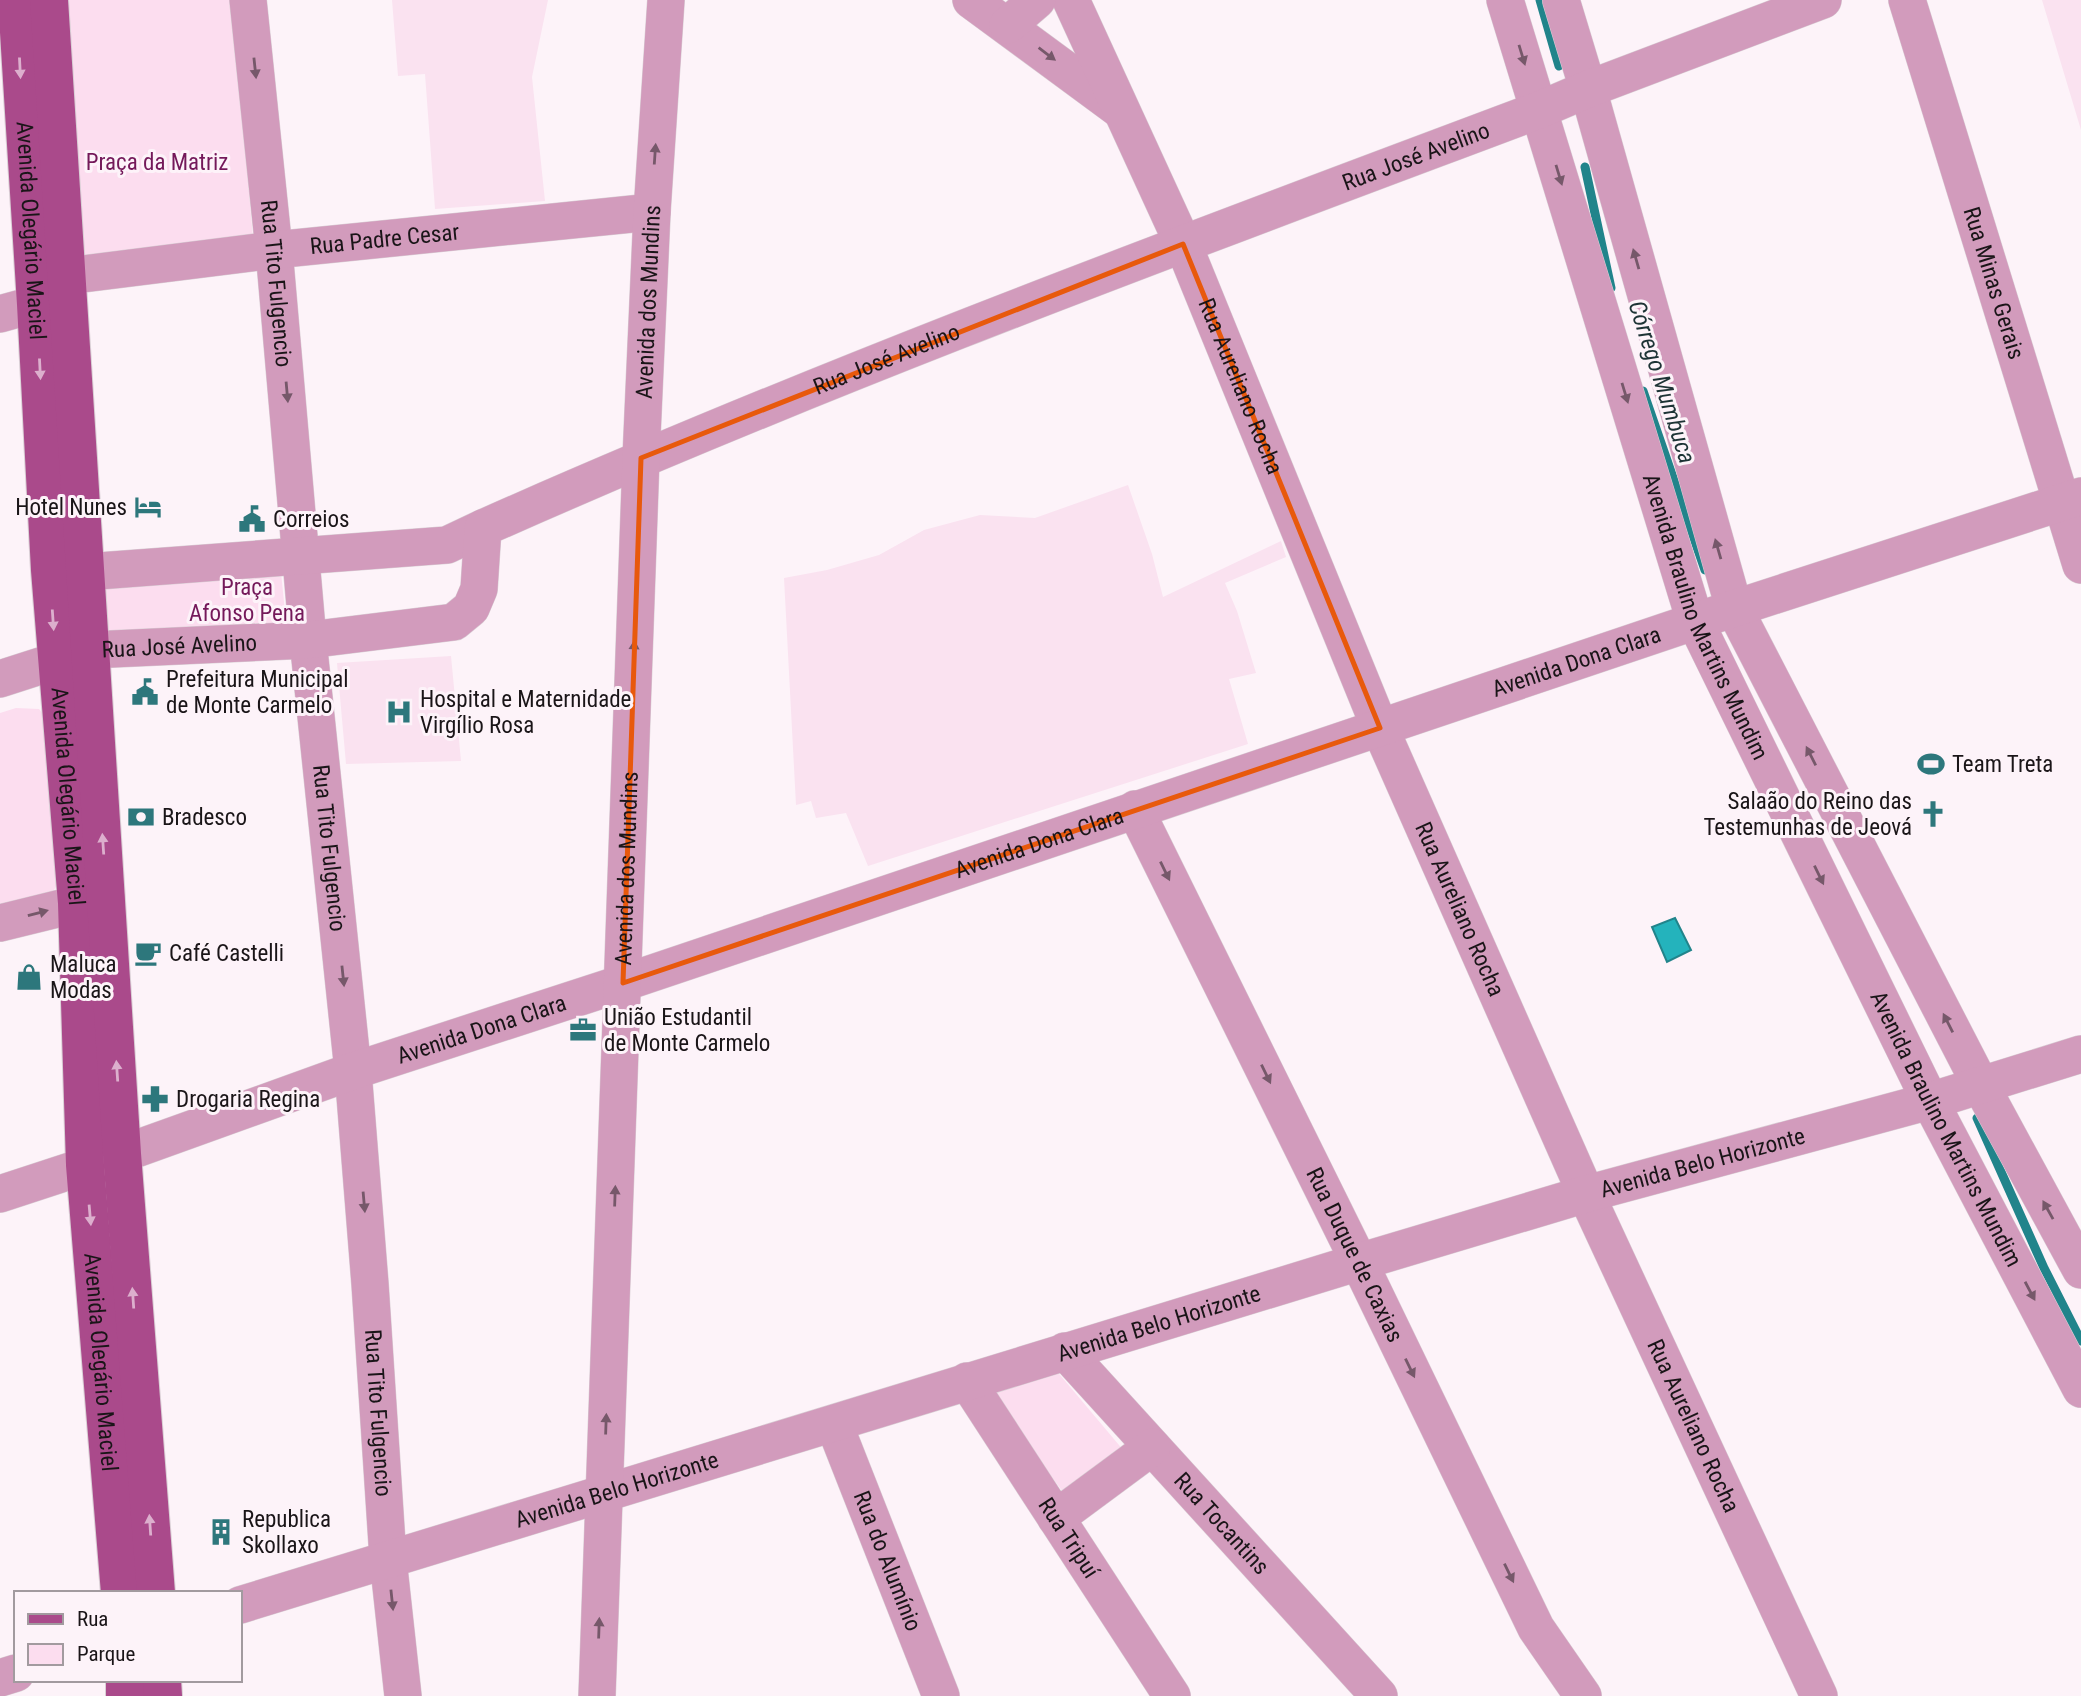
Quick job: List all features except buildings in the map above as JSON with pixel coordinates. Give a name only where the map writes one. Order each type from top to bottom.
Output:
[{"type":"main road","name":"Avenida Olegário Maciel","points":[[17,0],[45,287],[91,900],[122,1154],[156,1591]]},
{"type":"main road","name":"Avenida Olegário Maciel","points":[[45,287],[49,0]]},
{"type":"main road","name":"Avenida Olegário Maciel","points":[[91,900],[86,1165],[120,1591]]},
{"type":"street","name":"Rua Tito Fulgencio","points":[[248,0],[274,250],[308,640],[353,1071],[388,1559],[403,1696]]},
{"type":"street","name":"Avenida dos Mundins","points":[[597,1696],[641,458],[652,212],[666,0]]},
{"type":"street","points":[[971,0],[1123,112]]},
{"type":"street","points":[[1008,25],[1037,0]]},
{"type":"street","name":"Rua Aureliano Rocha","points":[[1071,0],[1183,244],[1380,728],[1586,1194],[1819,1696]]},
{"type":"street","name":"Avenida Braulino Martins Mundim","points":[[1505,0],[1695,621],[1930,1101],[2081,1389]]},
{"type":"street","name":"Avenida Braulino Martins Mundim","points":[[1561,0],[1734,608],[1980,1084],[2081,1270]]},
{"type":"street","name":"Rua José Avelino","points":[[0,679],[73,655],[308,640],[454,622],[471,608],[479,589],[483,528],[641,458],[1183,244],[1823,0]]},
{"type":"street","name":"Rua Minas Gerais","points":[[1907,0],[2071,499],[2081,565]]},
{"type":"street","name":"Rua Padre Cesar","points":[[0,314],[45,287],[274,250],[652,212]]},
{"type":"street","name":"Avenida Dona Clara","points":[[0,1194],[122,1154],[353,1071],[623,983],[1734,608],[2071,499]]},
{"type":"street","points":[[67,571],[447,545],[483,528]]},
{"type":"street","name":"Rua Duque de Caxias","points":[[1135,809],[1536,1628],[1583,1696]]},
{"type":"street","points":[[0,923],[91,900]]},
{"type":"street","name":"Avenida Belo Horizonte","points":[[242,1604],[1586,1194],[1930,1101],[2081,1054]]},
{"type":"street","name":"Rua Tocantins","points":[[1065,1351],[1379,1696]]},
{"type":"street","name":"Rua Tripuí","points":[[967,1381],[1172,1696]]},
{"type":"street","name":"Rua do Alumínio","points":[[834,1424],[941,1696]]},
{"type":"street","points":[[1056,1518],[1152,1447]]},
{"type":"highlighted area","points":[[1183,244],[1380,728],[623,983],[641,458]]},
{"type":"shaded area","points":[[392,0],[548,0],[532,77],[545,201],[435,209],[425,74],[398,76]]},
{"type":"shaded area","points":[[2042,0],[2081,0],[2081,130]]},
{"type":"shaded area","points":[[1128,485],[1152,554],[1163,597],[1281,541],[1286,557],[1225,583],[1237,611],[1256,673],[1229,679],[1248,744],[868,866],[846,813],[816,818],[811,801],[796,805],[784,578],[827,570],[879,555],[924,530],[980,515],[1035,518]]},
{"type":"shaded area","name":"Hospital e Maternidade Virgílio Rosa","points":[[451,656],[461,761],[346,764],[337,663]]},
{"type":"green space","name":"Praça da Matriz","points":[[59,0],[232,0],[253,237],[78,264]]},
{"type":"green space","name":"Praça Afonso Pena","points":[[280,562],[287,632],[95,643],[91,578]]},
{"type":"green space","points":[[16,708],[39,709],[53,726],[61,874],[53,893],[0,910],[0,713]]},
{"type":"green space","points":[[1055,1369],[1124,1451],[1066,1496],[990,1395]]},
{"type":"water","points":[[1675,918],[1691,950],[1667,962],[1652,927]]},
{"type":"waterway","name":"Córrego Mumbuca","points":[[1540,0],[1559,66]]},
{"type":"waterway","name":"Córrego Mumbuca","points":[[1585,167],[1611,288]]},
{"type":"waterway","name":"Córrego Mumbuca","points":[[1643,391],[1705,570]]},
{"type":"waterway","name":"Córrego Mumbuca","points":[[1977,1118],[2044,1268],[2081,1341]]},
{"type":"place","name":"Hotel Nunes","points":[[148,507]]},
{"type":"place","name":"Correios","points":[[252,519]]},
{"type":"place","name":"Prefeitura Municipal de Monte Carmelo","points":[[145,692]]},
{"type":"place","name":"Hospital e Maternidade Virgílio Rosa","points":[[399,712]]},
{"type":"place","name":"Team Treta","points":[[1931,764]]},
{"type":"place","name":"Salaão do Reino das Testemunhas de Jeová","points":[[1933,814]]},
{"type":"place","name":"Bradesco","points":[[141,817]]},
{"type":"place","name":"Café Castelli","points":[[148,953]]},
{"type":"place","name":"Maluca Modas","points":[[29,977]]},
{"type":"place","name":"União Estudantil de Monte Carmelo","points":[[583,1030]]},
{"type":"place","name":"Drogaria Regina","points":[[155,1099]]},
{"type":"place","name":"Republica Skollaxo","points":[[221,1532]]}]
